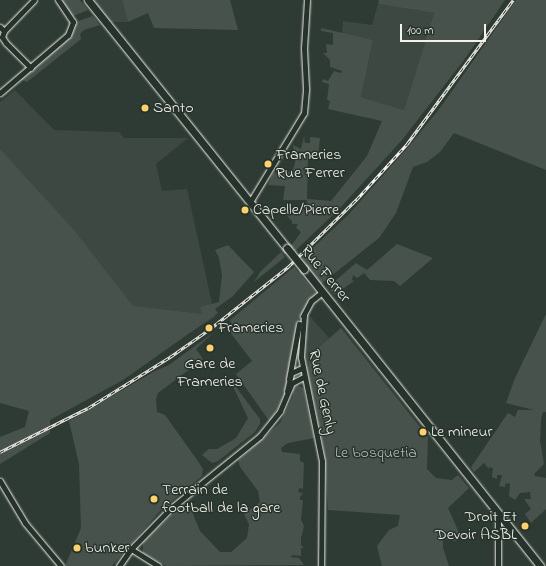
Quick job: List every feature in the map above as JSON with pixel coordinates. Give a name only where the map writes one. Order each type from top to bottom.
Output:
[{"type":"main road","name":"Rue Ferrer","points":[[88,0],[540,566]]},
{"type":"street","points":[[31,68],[6,43],[2,37],[2,29],[34,0]]},
{"type":"street","points":[[0,93],[60,43],[70,30],[71,16],[58,0]]},
{"type":"street","points":[[250,202],[294,132],[305,108],[304,38],[307,0]]},
{"type":"street","points":[[304,315],[312,301],[322,292]]},
{"type":"street","name":"Rue de Genly","points":[[304,315],[299,346],[302,368],[321,454],[321,566]]},
{"type":"street","name":"Rue de Genly","points":[[285,399],[295,336],[304,315]]},
{"type":"street","points":[[289,379],[294,370],[302,368]]},
{"type":"street","points":[[119,566],[131,549],[161,518],[270,425],[285,399],[292,383],[304,376]]},
{"type":"street","points":[[0,481],[28,528],[61,566]]},
{"type":"street","points":[[498,513],[498,566]]},
{"type":"street","points":[[131,549],[158,566]]},
{"type":"shaded area","points":[[87,0],[122,0],[128,22],[109,22]]},
{"type":"shaded area","points":[[378,4],[434,13],[404,110],[361,97],[373,40],[342,34],[343,21],[372,25]]},
{"type":"shaded area","points":[[15,90],[54,130],[119,132],[124,138],[188,138],[156,164],[162,191],[187,189],[215,317],[58,415],[0,333],[0,102]]},
{"type":"shaded area","points":[[309,315],[329,338],[314,355],[307,369],[302,349],[304,327]]},
{"type":"green space","points":[[60,0],[80,0],[88,10],[73,16]]},
{"type":"green space","points":[[122,0],[230,0],[238,30],[154,28],[148,13],[128,22]]},
{"type":"green space","points":[[379,0],[505,0],[464,60],[402,140],[340,208],[295,251],[291,246],[301,232],[296,228],[298,224],[292,224],[292,221],[286,215],[307,207],[307,200],[283,200],[285,186],[268,185],[273,173],[289,172],[293,169],[295,163],[293,145],[301,149],[304,136],[305,143],[310,143],[310,137],[320,138],[318,157],[308,159],[307,199],[331,201],[367,156],[382,121],[328,109],[330,101],[327,100],[329,84],[322,82],[323,79],[328,81],[334,71],[341,73],[342,71],[330,67],[330,60],[323,53],[327,53],[326,44],[333,45],[333,33],[321,31],[321,28],[373,40],[361,97],[404,110],[434,13],[378,4]]},
{"type":"green space","points":[[516,0],[546,0],[546,170],[454,133],[440,152],[427,162],[413,167],[396,213],[379,238],[321,284],[301,259],[348,215],[409,146],[440,108]]},
{"type":"green space","points":[[93,16],[100,25],[84,30],[80,34],[81,39],[27,82],[20,79],[70,38],[75,27],[75,22]]},
{"type":"green space","points":[[0,149],[74,230],[133,306],[202,314],[200,307],[219,302],[222,275],[219,258],[215,250],[228,245],[254,272],[233,296],[215,309],[218,313],[123,380],[50,420],[50,433],[0,464],[0,437],[25,427],[29,411],[0,403]]},
{"type":"green space","points":[[397,244],[433,258],[400,286],[394,281],[370,280],[364,273],[357,278],[353,275],[352,280],[354,281],[334,295],[328,287],[356,263],[367,270]]},
{"type":"green space","points":[[281,252],[285,257],[254,282],[260,272]]},
{"type":"green space","points":[[294,267],[316,293],[309,300],[297,323],[284,396],[270,422],[236,374],[252,361],[229,331],[233,327],[230,320]]},
{"type":"green space","points":[[546,314],[546,412],[543,412],[541,420],[540,441],[544,464],[534,474],[535,476],[546,478],[546,509],[531,523],[525,514],[531,509],[524,499],[531,499],[530,492],[520,493],[515,500],[509,496],[510,483],[505,484],[505,487],[499,486],[502,475],[497,475],[497,479],[492,477],[493,468],[489,467],[489,469],[484,463],[474,472],[471,467],[508,413],[515,417],[518,410],[534,410],[506,403],[515,378]]},
{"type":"green space","name":"Le bosquetia","points":[[341,328],[428,437],[427,469],[436,478],[452,480],[458,475],[469,488],[448,508],[461,537],[457,541],[443,539],[443,548],[449,566],[382,566],[377,546],[389,530],[398,526],[400,515],[328,510],[324,451],[307,369],[316,350]]},
{"type":"green space","points":[[214,332],[196,349],[203,359],[158,393],[156,399],[157,412],[165,415],[195,457],[203,469],[202,476],[160,511],[112,566],[65,566],[81,528],[79,464],[69,421],[155,371],[169,365]]},
{"type":"green space","points":[[229,378],[260,419],[260,424],[255,432],[218,461],[212,463],[202,455],[209,449],[217,449],[236,438],[248,418]]},
{"type":"green space","points":[[297,385],[303,388],[314,438],[288,443],[281,448],[282,452],[300,454],[300,461],[304,463],[303,489],[299,488],[298,492],[303,493],[300,500],[303,500],[301,520],[304,526],[301,545],[304,548],[301,548],[301,556],[292,555],[291,557],[299,558],[304,565],[166,566],[143,553],[143,542],[182,505],[192,512],[200,531],[220,552],[231,552],[247,538],[249,524],[244,514],[260,502],[258,491],[240,467],[238,460],[280,423],[293,396],[293,388]]},
{"type":"railway","points":[[0,452],[88,408],[170,357],[210,329],[288,267],[357,199],[407,144],[513,0]]},
{"type":"place","name":"Santo","points":[[145,108]]},
{"type":"place","name":"Frameries Rue Ferrer","points":[[268,164]]},
{"type":"place","name":"Capelle/Pierre","points":[[245,210]]},
{"type":"place","name":"Frameries","points":[[209,328]]},
{"type":"place","name":"Gare de Frameries","points":[[210,348]]},
{"type":"place","name":"Le mineur","points":[[423,432]]},
{"type":"place","name":"Terrain de football de la gare","points":[[154,499]]},
{"type":"place","name":"Droit Et Devoir ASBL","points":[[525,526]]},
{"type":"place","name":"bunker","points":[[77,548]]}]
